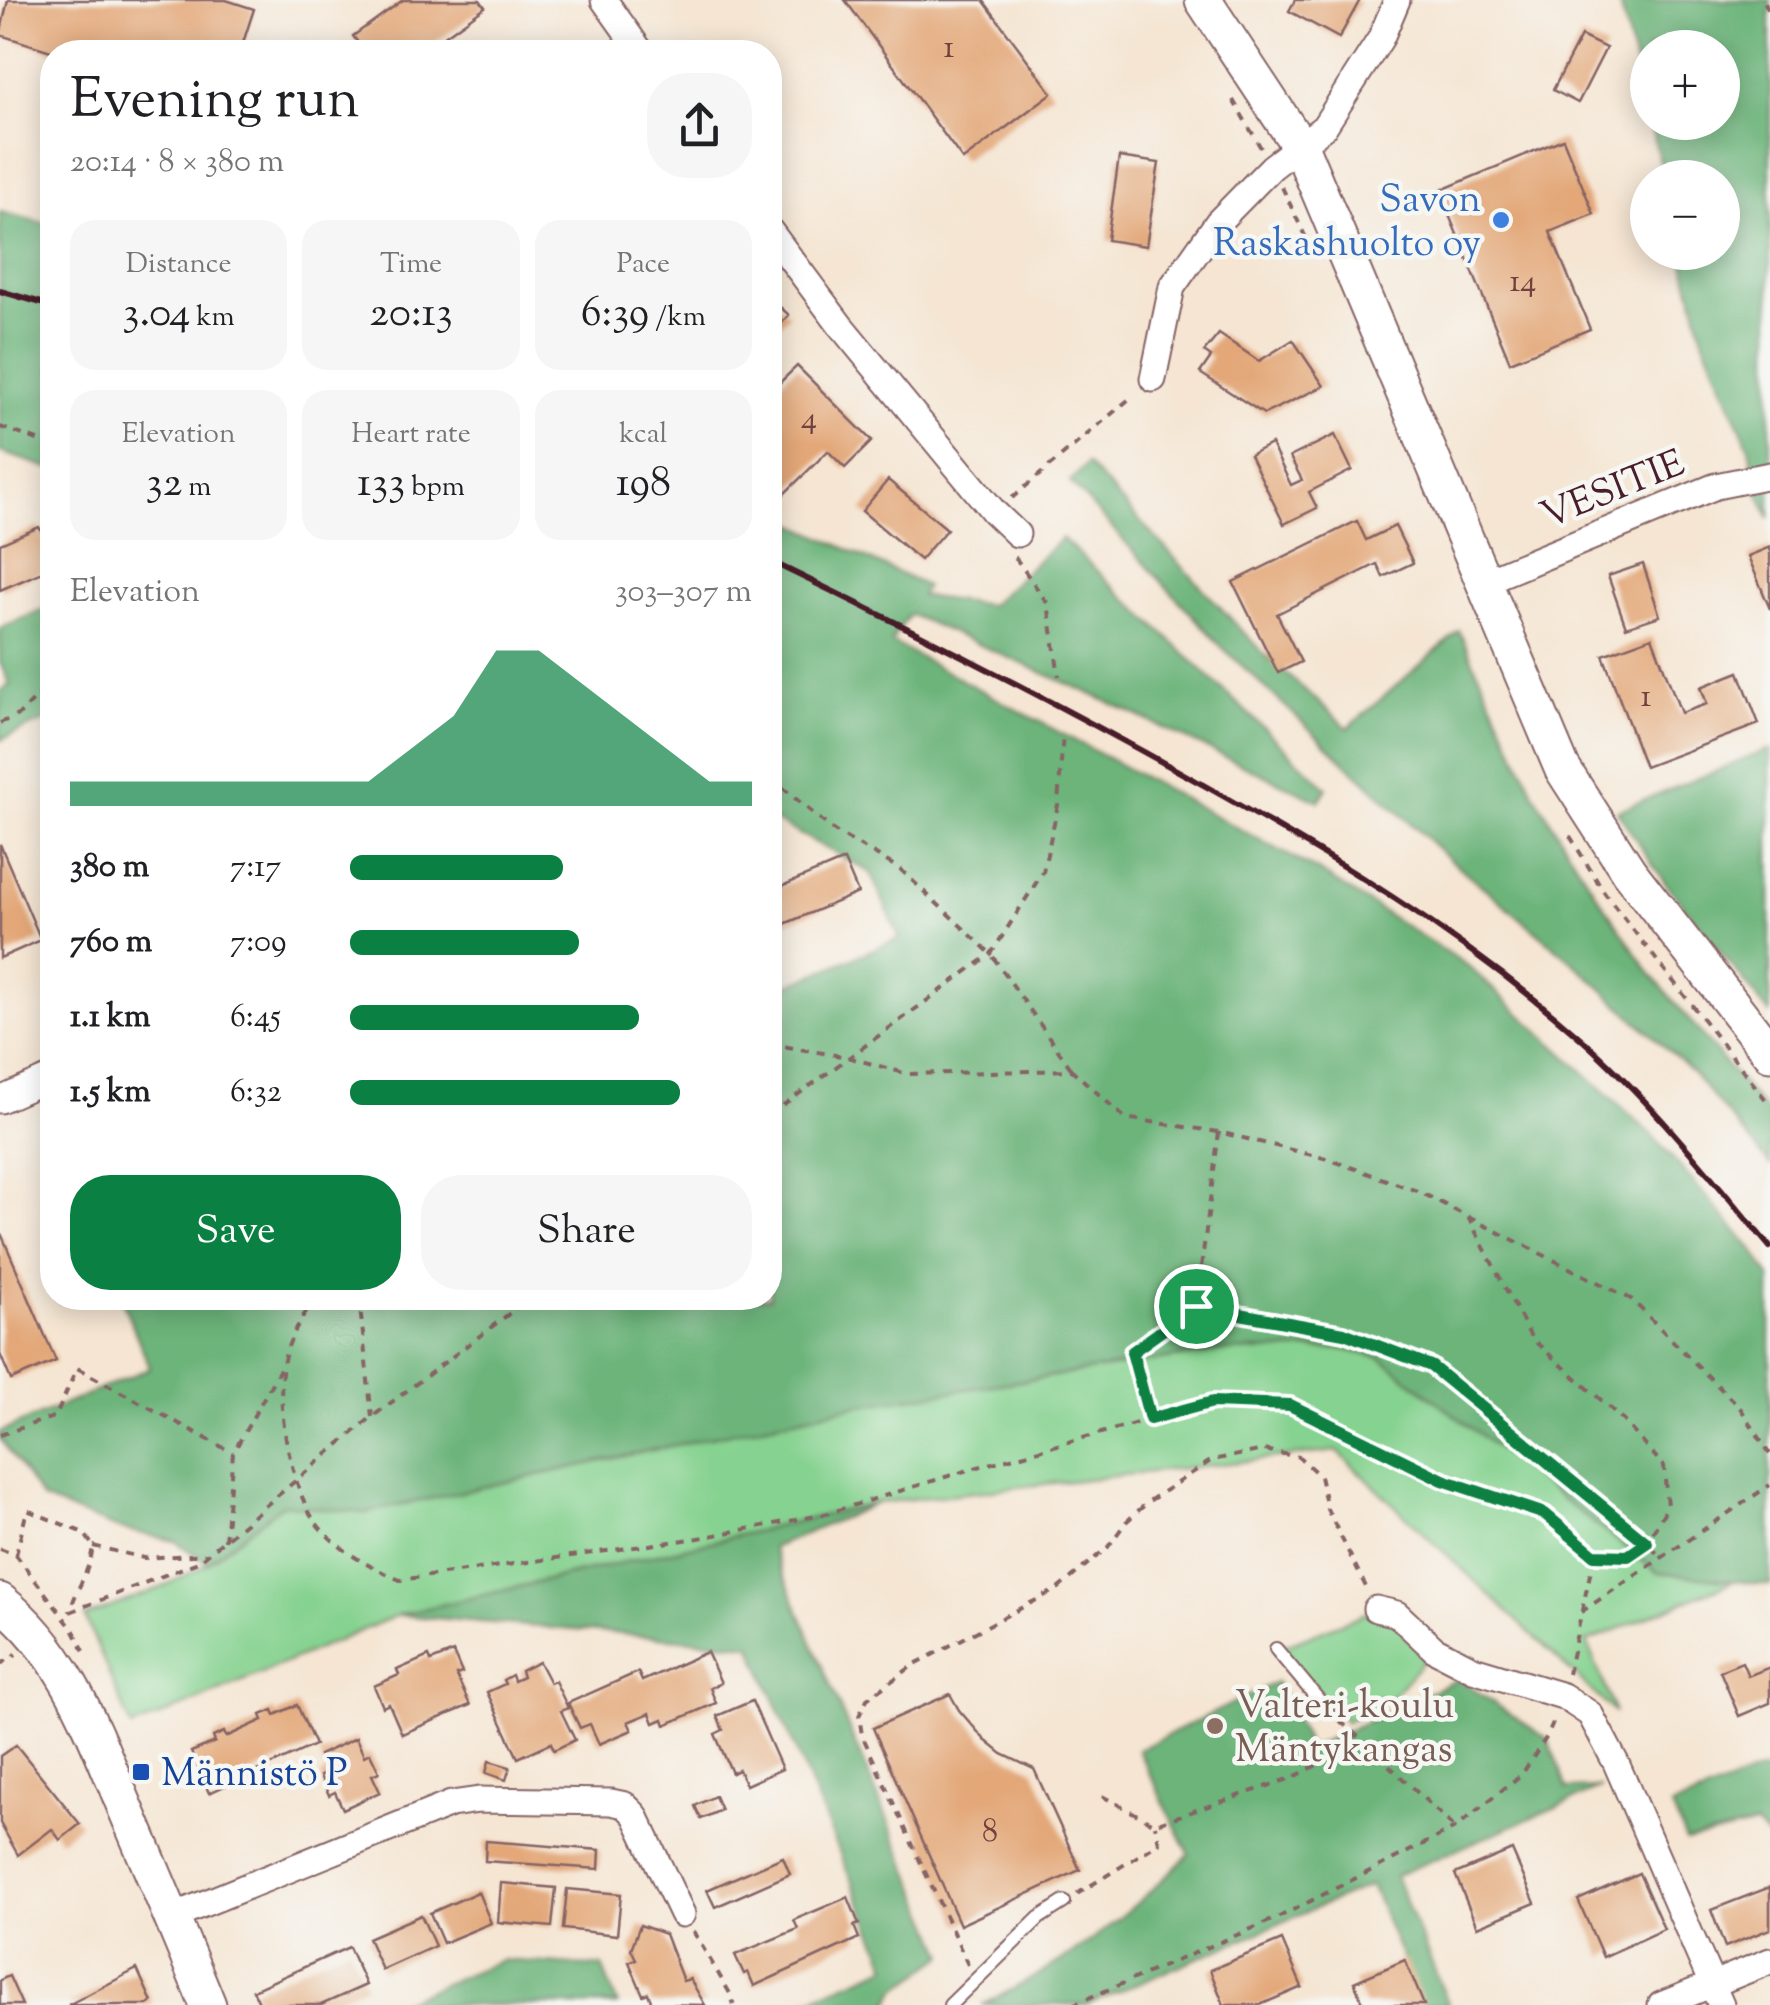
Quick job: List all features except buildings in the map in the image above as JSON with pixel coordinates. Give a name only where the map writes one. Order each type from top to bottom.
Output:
[{"type":"street","points":[[604,0],[632,40]]},
{"type":"street","points":[[1204,0],[1301,148],[1562,768],[1629,872],[1770,1053]]},
{"type":"street","points":[[1153,379],[1172,287],[1218,222],[1272,168],[1324,127],[1381,38],[1397,0]]},
{"type":"street","points":[[782,247],[840,325],[994,512],[1017,534]]},
{"type":"street","name":"VESITIE","points":[[1485,581],[1716,486],[1770,475]]},
{"type":"street","points":[[0,1100],[40,1082]]},
{"type":"street","points":[[0,1601],[42,1641],[87,1714],[208,2005]]},
{"type":"street","points":[[1376,1609],[1397,1614],[1434,1649],[1474,1669],[1563,1696],[1590,1714],[1616,1764],[1717,1994]]},
{"type":"street","points":[[172,1917],[450,1804],[479,1800],[624,1805],[635,1815],[682,1914]]},
{"type":"street","points":[[1661,2005],[1717,1994],[1770,1960]]},
{"type":"lane","points":[[1276,1649],[1326,1710]]},
{"type":"lane","points":[[950,2005],[1039,1918],[1064,1902]]},
{"type":"path","points":[[1765,1],[1770,8]]},
{"type":"path","points":[[1765,1],[1770,17]]},
{"type":"path","points":[[994,512],[1153,379]]},
{"type":"path","points":[[0,427],[40,441]]},
{"type":"path","points":[[0,723],[20,714],[40,694]]},
{"type":"path","points":[[782,1107],[990,954],[1043,872],[1058,805],[1063,733]]},
{"type":"path","points":[[782,787],[834,831],[900,869],[990,954],[1072,1070],[1125,1118],[1220,1132],[1328,1160],[1420,1192],[1631,1300],[1741,1409],[1770,1454]]},
{"type":"path","points":[[782,1046],[846,1057],[908,1074],[1072,1070]]},
{"type":"path","points":[[1196,1306],[1220,1132]]},
{"type":"path","points":[[283,1362],[284,1423],[294,1482],[319,1528],[360,1563],[400,1580],[699,1538],[822,1515],[1213,1402],[1290,1405],[1443,1480],[1545,1514],[1594,1555],[1628,1556],[1647,1543],[1667,1507],[1664,1466],[1618,1414],[1532,1339],[1468,1216]]},
{"type":"path","points":[[1150,1419],[1132,1352],[1196,1306],[1344,1333],[1431,1366],[1662,1557]]},
{"type":"path","points":[[225,1540],[233,1453],[308,1310]]},
{"type":"path","points":[[359,1310],[372,1417]]},
{"type":"path","points":[[93,1546],[90,1567],[74,1593],[70,1612],[198,1562],[372,1417],[514,1310]]},
{"type":"path","points":[[0,1435],[56,1416],[76,1368],[233,1453]]},
{"type":"path","points":[[976,1980],[862,1736],[859,1716],[867,1700],[915,1664],[1059,1588],[1108,1546],[1149,1501],[1212,1460],[1264,1450],[1299,1457],[1320,1476],[1327,1509],[1376,1609]]},
{"type":"path","points":[[1582,1612],[1770,1485]]},
{"type":"path","points":[[16,1555],[27,1510],[84,1533],[93,1546],[144,1558],[206,1554]]},
{"type":"path","points":[[1072,2005],[1278,1918],[1455,1828],[1522,1774],[1548,1735],[1563,1696],[1594,1555]]},
{"type":"path","points":[[0,1665],[16,1654]]},
{"type":"path","points":[[1326,1710],[1455,1828]]},
{"type":"path","points":[[1102,1796],[1155,1824],[1292,1778],[1363,1741]]},
{"type":"path","points":[[1064,1902],[1159,1843],[1155,1824]]},
{"type":"path","points":[[682,1914],[718,1970],[734,2005]]},
{"type":"green space","points":[[1619,0],[1770,0],[1770,519],[1757,489],[1749,448],[1703,338],[1686,270],[1740,270],[1740,160],[1660,160],[1654,140],[1740,140],[1740,30],[1630,30],[1630,44]]},
{"type":"green space","points":[[0,212],[40,222],[40,465],[0,452]]},
{"type":"green space","points":[[1087,464],[1264,654],[1348,728],[1459,631],[1534,793],[1575,862],[1647,969],[1770,1117],[1770,1165],[1692,1072],[1572,961],[1440,851],[1222,647],[1070,482]]},
{"type":"green space","points":[[782,519],[926,586],[921,596],[990,605],[1062,538],[1327,788],[1319,801],[909,614],[891,642],[1318,871],[1467,965],[1650,1133],[1754,1251],[1770,1277],[1770,1585],[1657,1572],[1381,1358],[1343,1349],[1220,1351],[853,1406],[365,1513],[283,1504],[207,1563],[175,1541],[116,1528],[42,1499],[0,1438],[0,1432],[150,1368],[126,1310],[782,1310],[782,988],[900,938],[870,872],[782,824]]},
{"type":"green space","points":[[40,611],[40,723],[0,740],[0,691],[10,685],[0,663],[0,628]]},
{"type":"green space","points":[[1770,749],[1770,1014],[1664,881],[1617,811]]},
{"type":"green space","points":[[1343,1349],[1381,1357],[1657,1572],[1736,1580],[1587,1642],[1615,1713],[1337,1451],[877,1503],[398,1615],[132,1728],[85,1617],[160,1588],[207,1564],[282,1504],[365,1513],[853,1406],[1220,1351]]},
{"type":"green space","points":[[877,1503],[772,1548],[945,1955],[896,1990],[888,2005],[796,2005],[888,1966],[751,1645],[398,1615]]},
{"type":"green space","points":[[1376,1609],[1434,1649],[1390,1699],[1345,1722],[1332,1696],[1327,1710],[1276,1649]]},
{"type":"green space","points":[[1458,1679],[1548,1739],[1567,1789],[1601,1788],[1395,1876],[1449,2005],[1422,2005],[1371,1885],[1086,2005],[982,2005],[1093,1939],[1189,1854],[1138,1750],[1276,1682],[1310,1748]]},
{"type":"green space","points":[[1760,1771],[1770,1772],[1770,1840],[1756,1825],[1686,1841],[1672,1807]]},
{"type":"green space","points":[[501,1960],[602,1967],[618,2005],[393,2005]]},
{"type":"railway","points":[[0,291],[40,303]]},
{"type":"railway","points":[[782,567],[1153,757],[1303,842],[1440,929],[1528,994],[1598,1054],[1675,1134],[1770,1247]]},
{"type":"place","name":"Savon Raskashuolto oy","points":[[1501,220]]},
{"type":"place","name":"Valteri-koulu Mäntykangas","points":[[1215,1726]]},
{"type":"place","name":"Männistö P","points":[[141,1772]]},
{"type":"route","points":[[1196,1306],[1344,1333],[1431,1366],[1647,1543],[1628,1556],[1594,1555],[1545,1514],[1443,1480],[1290,1405],[1213,1402],[1150,1419],[1132,1352],[1196,1306]]}]
